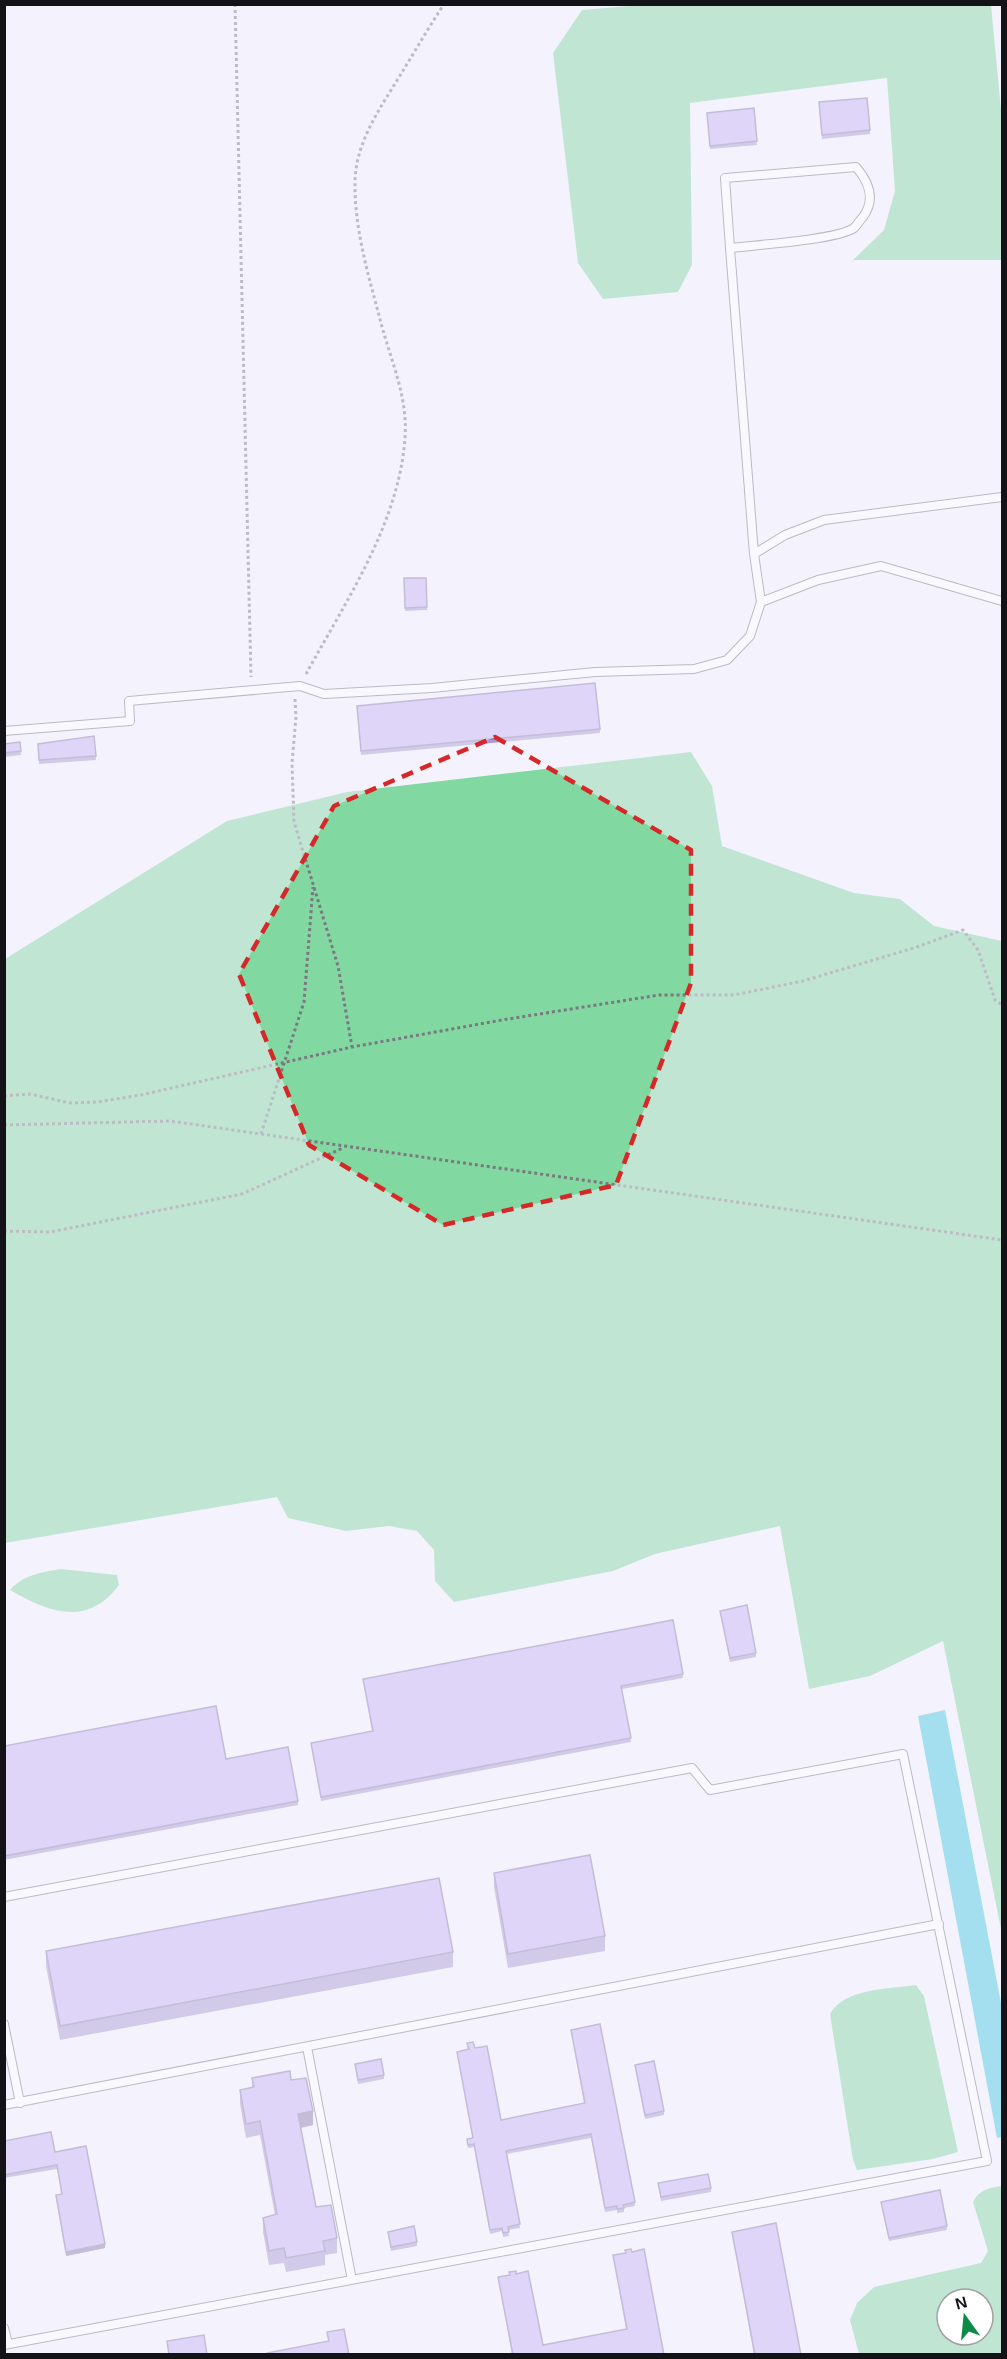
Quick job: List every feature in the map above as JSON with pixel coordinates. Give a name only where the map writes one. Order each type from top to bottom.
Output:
[{"type":"lane","points":[[4,731],[130,721],[129,701],[297,687],[324,694],[432,688],[595,672],[694,669],[727,660],[750,636],[761,602],[754,554],[730,248],[725,178],[856,167],[865,178],[871,193],[867,211],[855,228],[830,235],[730,248]]},
{"type":"lane","points":[[754,554],[785,535],[824,520],[1002,497]]},
{"type":"lane","points":[[761,602],[818,580],[882,566],[1002,601]]},
{"type":"lane","points":[[4,1897],[692,1768],[710,1790],[903,1754],[987,2161],[6,2344],[4,2328]]},
{"type":"lane","points":[[4,2105],[939,1924]]},
{"type":"lane","points":[[4,2024],[20,2103]]},
{"type":"lane","points":[[306,2047],[352,2280]]},
{"type":"path","points":[[235,4],[251,691]]},
{"type":"path","points":[[352,1047],[338,966],[294,822],[292,763],[297,687],[377,542],[402,465],[405,435],[400,386],[361,242],[355,180],[360,152],[371,123],[444,4]]},
{"type":"path","points":[[261,1134],[304,1002],[313,886]]},
{"type":"path","points":[[4,1096],[30,1094],[70,1102],[97,1102],[352,1047],[659,994],[734,995],[803,981],[917,947],[963,930],[978,950],[995,1000],[1002,1005]]},
{"type":"path","points":[[4,1125],[170,1121],[1002,1240]]},
{"type":"path","points":[[4,1230],[50,1232],[242,1194],[344,1147]]},
{"type":"highlighted area","points":[[495,737],[691,850],[691,983],[616,1185],[443,1225],[309,1145],[239,974],[334,806]]},
{"type":"green space","points":[[640,5],[991,5],[1002,120],[1002,260],[853,260],[884,230],[895,191],[887,78],[690,103],[692,265],[678,292],[603,299],[578,263],[553,53],[582,10]]},
{"type":"green space","points":[[691,752],[712,786],[722,846],[854,893],[900,899],[934,926],[1002,941],[1002,1934],[943,1641],[870,1676],[809,1689],[780,1526],[655,1554],[613,1571],[454,1602],[435,1581],[434,1550],[417,1531],[389,1526],[346,1531],[288,1518],[277,1497],[5,1543],[5,959],[227,821],[347,792]]},
{"type":"green space","points":[[61,1569],[117,1575],[119,1585],[107,1598],[94,1607],[68,1612],[39,1605],[10,1590],[27,1578]]},
{"type":"green space","points":[[916,1985],[924,1996],[958,2152],[933,2159],[857,2170],[853,2160],[830,2014],[837,2005],[857,1994]]},
{"type":"green space","points":[[1002,2186],[1002,2354],[859,2354],[850,2320],[857,2303],[874,2287],[981,2263],[988,2251],[973,2202],[982,2192]]},
{"type":"water","points":[[945,1710],[1002,2008],[1002,2137],[997,2138],[918,1716]]},
{"type":"building","points":[[867,98],[870,130],[822,135],[819,102]]},
{"type":"building","points":[[754,108],[757,141],[710,146],[707,113]]},
{"type":"building","points":[[404,578],[426,578],[427,607],[405,608]]},
{"type":"building","points":[[595,683],[600,729],[361,751],[357,706]]},
{"type":"building","points":[[94,736],[96,756],[39,760],[38,744]]},
{"type":"building","points":[[20,742],[21,751],[4,753],[4,744]]},
{"type":"building","points":[[747,1605],[756,1653],[730,1658],[720,1611]]},
{"type":"building","points":[[673,1620],[683,1674],[621,1686],[631,1738],[321,1797],[311,1743],[373,1731],[363,1679]]},
{"type":"building","points":[[216,1706],[226,1759],[288,1747],[298,1801],[4,1856],[4,1746]]},
{"type":"building","points":[[590,1855],[605,1936],[508,1954],[494,1873]]},
{"type":"building","points":[[439,1878],[453,1952],[60,2026],[46,1951]]},
{"type":"building","points":[[600,2024],[635,2202],[623,2205],[624,2208],[617,2209],[617,2206],[605,2208],[591,2134],[506,2151],[520,2224],[508,2227],[509,2232],[503,2233],[502,2228],[490,2230],[474,2144],[468,2145],[467,2139],[473,2138],[457,2052],[469,2049],[467,2043],[473,2042],[475,2048],[487,2046],[501,2120],[585,2103],[571,2030]]},
{"type":"building","points":[[381,2059],[384,2075],[358,2080],[355,2064]]},
{"type":"building","points":[[654,2061],[664,2111],[645,2115],[635,2065]]},
{"type":"building","points":[[290,2071],[291,2080],[306,2078],[313,2111],[298,2114],[316,2207],[331,2205],[337,2238],[323,2241],[325,2251],[286,2258],[284,2248],[269,2251],[263,2218],[277,2214],[260,2121],[246,2124],[240,2090],[254,2087],[252,2078]]},
{"type":"building","points":[[51,2132],[55,2152],[86,2146],[105,2244],[66,2252],[56,2195],[62,2194],[57,2165],[4,2175],[4,2141]]},
{"type":"building","points":[[708,2174],[711,2188],[661,2197],[658,2183]]},
{"type":"building","points":[[940,2190],[947,2226],[889,2238],[881,2202]]},
{"type":"building","points":[[776,2223],[801,2355],[755,2355],[732,2232]]},
{"type":"building","points":[[414,2226],[417,2242],[391,2247],[388,2232]]},
{"type":"building","points":[[631,2249],[632,2252],[644,2249],[664,2355],[513,2355],[498,2277],[510,2275],[509,2272],[516,2271],[516,2274],[528,2271],[543,2345],[627,2329],[613,2255],[626,2253],[625,2250]]},
{"type":"building","points":[[344,2329],[349,2355],[267,2355],[267,2353],[329,2341],[327,2332]]},
{"type":"building","points":[[204,2335],[207,2355],[169,2355],[167,2341]]}]
